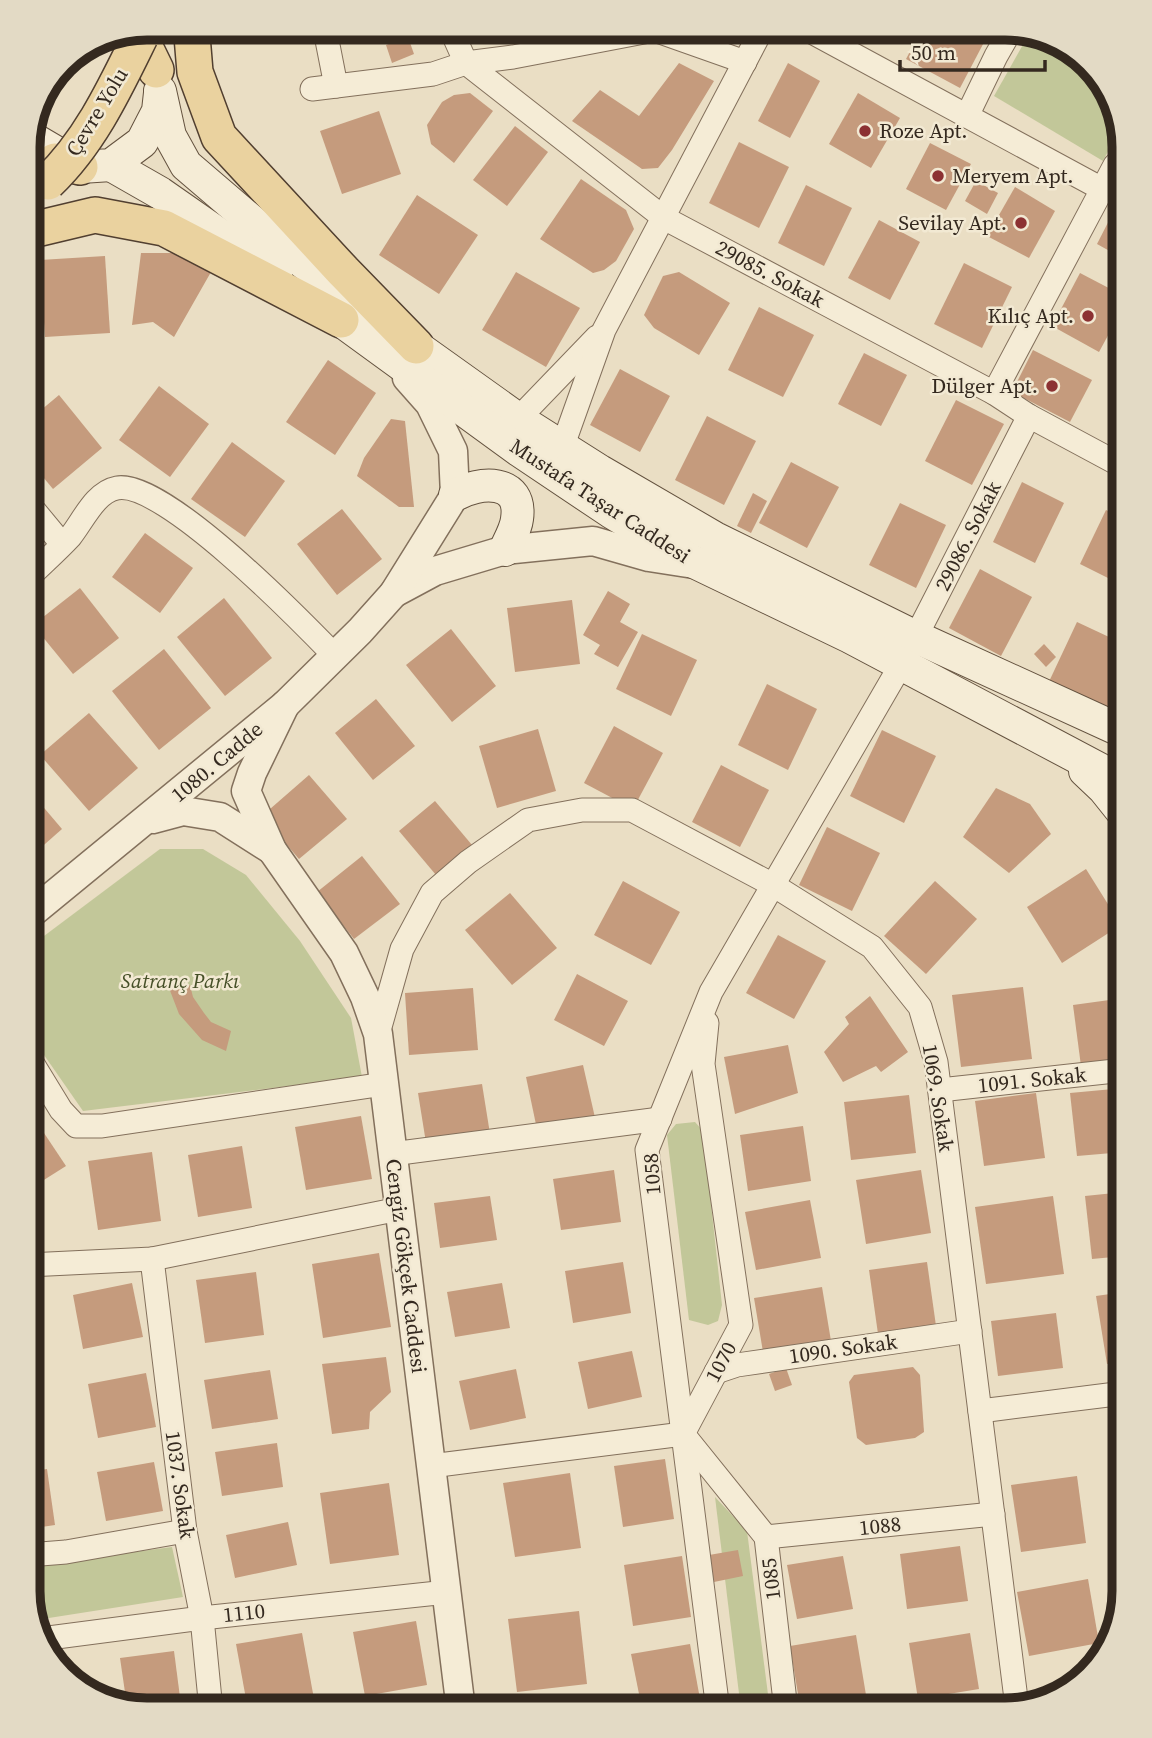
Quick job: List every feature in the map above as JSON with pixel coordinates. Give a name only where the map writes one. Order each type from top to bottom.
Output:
[{"type":"main road","points":[[192,40],[195,72],[219,137],[316,242],[401,350]]},
{"type":"main road","name":"Çevre Yolu","points":[[40,183],[63,168],[104,108],[138,41]]},
{"type":"main road","points":[[40,180],[55,161],[96,166],[142,142],[158,111],[158,81],[141,41]]},
{"type":"main road","points":[[130,42],[158,81]]},
{"type":"main road","name":"Mustafa Taşar Caddesi","points":[[158,81],[170,136],[186,165],[520,451],[611,512],[700,565],[850,637],[908,653],[1112,728]]},
{"type":"main road","name":"Mustafa Taşar Caddesi","points":[[40,141],[160,193],[341,320],[401,350],[563,445],[600,471],[908,653],[1058,746],[1112,775]]},
{"type":"main road","points":[[40,228],[95,215],[164,228],[341,320]]},
{"type":"main road","points":[[455,495],[467,488],[483,484],[497,485],[509,491],[516,504],[517,519],[505,550]]},
{"type":"main road","points":[[1058,746],[1112,799]]},
{"type":"street","points":[[327,40],[336,86]]},
{"type":"street","name":"29085. Sokak","points":[[456,40],[466,63],[664,218],[994,393],[1029,416],[1112,461]]},
{"type":"street","points":[[312,89],[433,74],[466,63],[602,40]]},
{"type":"street","points":[[683,40],[745,62]]},
{"type":"street","points":[[563,445],[604,330],[756,40]]},
{"type":"street","points":[[826,40],[1102,189]]},
{"type":"street","points":[[967,116],[1005,40]]},
{"type":"street","points":[[994,393],[1112,171]]},
{"type":"street","points":[[518,419],[604,330]]},
{"type":"street","points":[[394,593],[455,495],[453,451],[401,350]]},
{"type":"street","name":"29086. Sokak","points":[[908,653],[1029,416]]},
{"type":"street","points":[[40,566],[62,544],[97,500],[116,488],[139,489],[209,536],[334,655]]},
{"type":"street","points":[[40,517],[62,544]]},
{"type":"street","points":[[394,593],[435,571],[505,550],[593,541],[649,557],[700,565]]},
{"type":"street","name":"1080. Cadde","points":[[40,906],[285,705],[360,631],[394,593]]},
{"type":"street","name":"1058","points":[[716,1698],[647,1150],[711,992],[908,653]]},
{"type":"street","points":[[272,850],[246,791],[285,705]]},
{"type":"street","name":"1069. Sokak","points":[[378,1034],[401,949],[432,893],[468,862],[528,820],[582,810],[632,810],[773,885],[872,947],[920,1007],[936,1062],[1016,1697]]},
{"type":"street","points":[[146,821],[183,811],[220,817],[272,850]]},
{"type":"street","name":"Cengiz Gökçek Caddesi","points":[[272,850],[344,953],[365,997],[378,1034],[460,1698]]},
{"type":"street","name":"1070","points":[[683,1434],[741,1325],[703,1063],[711,992]]},
{"type":"street","name":"1091. Sokak","points":[[940,1090],[1112,1071]]},
{"type":"street","points":[[40,1076],[61,1110],[76,1126],[102,1126],[384,1084]]},
{"type":"street","points":[[393,1154],[660,1119]]},
{"type":"street","points":[[40,1264],[152,1259],[399,1209]]},
{"type":"street","name":"1037. Sokak","points":[[152,1259],[185,1531],[202,1618],[210,1698]]},
{"type":"street","name":"1090. Sokak","points":[[716,1372],[749,1363],[970,1331]]},
{"type":"street","points":[[980,1411],[1112,1394]]},
{"type":"street","points":[[431,1466],[683,1434]]},
{"type":"street","name":"1085","points":[[683,1434],[766,1538],[785,1698]]},
{"type":"street","name":"1088","points":[[766,1538],[993,1514]]},
{"type":"street","points":[[40,1554],[185,1531]]},
{"type":"street","name":"1110","points":[[51,1638],[202,1618],[447,1592]]},
{"type":"green space","points":[[1025,42],[1052,51],[1075,67],[1097,94],[1104,106],[1112,144],[1103,161],[994,96]]},
{"type":"green space","name":"Satranç Parkı","points":[[160,849],[203,849],[246,875],[300,941],[351,1018],[362,1077],[83,1111],[40,1049],[40,939]]},
{"type":"green space","points":[[695,1122],[703,1131],[722,1305],[718,1321],[708,1325],[689,1320],[667,1135],[676,1124]]},
{"type":"green space","points":[[715,1497],[747,1531],[768,1698],[740,1698]]},
{"type":"green space","points":[[172,1547],[183,1597],[44,1619],[41,1605],[40,1564]]},
{"type":"building","points":[[409,40],[414,54],[392,63],[386,45]]},
{"type":"building","points":[[916,40],[985,40],[960,88],[906,59]]},
{"type":"building","points":[[679,63],[714,81],[658,168],[642,169],[572,121],[600,90],[639,116]]},
{"type":"building","points":[[788,63],[820,81],[790,138],[758,121]]},
{"type":"building","points":[[470,93],[493,111],[454,163],[431,144],[427,125],[442,102],[454,95]]},
{"type":"building","name":"Roze Apt.","points":[[858,93],[900,118],[871,168],[829,144]]},
{"type":"building","points":[[379,111],[401,174],[342,194],[320,131]]},
{"type":"building","points":[[515,126],[548,152],[507,206],[473,180]]},
{"type":"building","points":[[739,142],[789,167],[759,228],[709,203]]},
{"type":"building","name":"Meryem Apt.","points":[[930,143],[971,164],[946,210],[906,189]]},
{"type":"building","points":[[581,179],[626,210],[634,229],[616,261],[604,270],[593,273],[540,239]]},
{"type":"building","points":[[976,181],[998,193],[987,214],[965,201]]},
{"type":"building","points":[[806,185],[852,208],[824,266],[778,243]]},
{"type":"building","name":"Sevilay Apt.","points":[[1015,187],[1055,211],[1029,258],[987,236]]},
{"type":"building","points":[[417,195],[478,235],[439,294],[379,255]]},
{"type":"building","points":[[1112,215],[1112,252],[1097,244]]},
{"type":"building","points":[[879,220],[920,242],[890,300],[848,278]]},
{"type":"building","points":[[141,253],[181,253],[211,272],[174,337],[153,322],[132,325]]},
{"type":"building","points":[[105,256],[110,333],[45,337],[40,260]]},
{"type":"building","points":[[964,263],[1012,287],[982,348],[934,324]]},
{"type":"building","points":[[516,272],[580,308],[546,367],[482,330]]},
{"type":"building","points":[[679,272],[730,303],[699,355],[654,328],[644,315],[663,276]]},
{"type":"building","name":"Kılıç Apt.","points":[[1080,273],[1112,290],[1112,328],[1099,352],[1052,326]]},
{"type":"building","points":[[759,307],[814,335],[783,397],[728,370]]},
{"type":"building","name":"Dülger Apt.","points":[[1033,350],[1092,380],[1070,422],[1012,392]]},
{"type":"building","points":[[864,353],[907,375],[881,426],[838,404]]},
{"type":"building","points":[[328,360],[376,393],[335,455],[286,422]]},
{"type":"building","points":[[620,369],[670,396],[640,452],[590,425]]},
{"type":"building","points":[[159,386],[209,424],[170,477],[119,440]]},
{"type":"building","points":[[59,395],[102,448],[53,489],[40,473],[40,411]]},
{"type":"building","points":[[956,400],[1004,424],[972,485],[925,461]]},
{"type":"building","points":[[707,416],[756,441],[724,505],[675,480]]},
{"type":"building","points":[[391,419],[405,421],[414,507],[399,507],[357,476],[364,458]]},
{"type":"building","points":[[232,442],[285,481],[245,537],[191,499]]},
{"type":"building","points":[[791,462],[839,487],[807,548],[759,523]]},
{"type":"building","points":[[1022,482],[1064,503],[1035,563],[993,542]]},
{"type":"building","points":[[753,493],[767,501],[751,533],[737,526]]},
{"type":"building","points":[[900,503],[946,525],[916,588],[869,565]]},
{"type":"building","points":[[342,509],[382,559],[337,595],[297,544]]},
{"type":"building","points":[[1106,510],[1112,513],[1112,580],[1080,564]]},
{"type":"building","points":[[145,533],[193,568],[160,613],[112,577]]},
{"type":"building","points":[[980,569],[1032,597],[1001,656],[949,628]]},
{"type":"building","points":[[80,588],[119,638],[73,674],[40,634],[40,619]]},
{"type":"building","points":[[608,591],[630,604],[620,622],[638,632],[618,667],[594,654],[600,645],[583,635]]},
{"type":"building","points":[[224,598],[272,658],[225,696],[177,637]]},
{"type":"building","points":[[572,600],[580,664],[515,672],[507,608]]},
{"type":"building","points":[[1077,622],[1112,638],[1112,697],[1103,716],[1046,688]]},
{"type":"building","points":[[451,629],[496,686],[452,722],[406,665]]},
{"type":"building","points":[[642,634],[697,660],[671,716],[616,689]]},
{"type":"building","points":[[1044,644],[1056,657],[1046,667],[1034,654]]},
{"type":"building","points":[[164,649],[211,708],[159,750],[112,691]]},
{"type":"building","points":[[767,684],[817,709],[788,770],[738,745]]},
{"type":"building","points":[[376,699],[415,746],[373,780],[335,733]]},
{"type":"building","points":[[89,713],[138,768],[89,811],[40,755]]},
{"type":"building","points":[[614,726],[663,753],[633,809],[584,783]]},
{"type":"building","points":[[538,729],[556,791],[497,808],[479,746]]},
{"type":"building","points":[[882,730],[936,756],[904,823],[850,796]]},
{"type":"building","points":[[721,765],[769,790],[740,847],[692,822]]},
{"type":"building","points":[[309,775],[347,819],[299,859],[262,816]]},
{"type":"building","points":[[996,788],[1030,804],[1051,834],[1009,873],[963,837]]},
{"type":"building","points":[[435,801],[472,845],[436,875],[399,831]]},
{"type":"building","points":[[40,803],[62,829],[40,848]]},
{"type":"building","points":[[827,827],[880,853],[852,911],[799,885]]},
{"type":"building","points":[[362,856],[400,904],[354,939],[317,892]]},
{"type":"building","points":[[1086,869],[1112,911],[1112,931],[1062,963],[1027,907]]},
{"type":"building","points":[[623,881],[680,912],[651,965],[594,935]]},
{"type":"building","points":[[935,881],[977,919],[926,974],[884,936]]},
{"type":"building","points":[[510,893],[557,948],[512,985],[465,930]]},
{"type":"building","points":[[778,935],[826,961],[794,1019],[746,993]]},
{"type":"building","points":[[577,974],[628,1001],[604,1046],[554,1020]]},
{"type":"building","points":[[190,985],[193,997],[211,1022],[231,1031],[226,1051],[202,1040],[179,1014],[169,988]]},
{"type":"building","points":[[1023,987],[1032,1059],[961,1067],[952,995]]},
{"type":"building","points":[[473,988],[478,1050],[409,1055],[405,993]]},
{"type":"building","points":[[870,996],[908,1052],[881,1072],[876,1066],[843,1082],[824,1052],[849,1024],[845,1017]]},
{"type":"building","points":[[1112,1000],[1112,1062],[1081,1066],[1073,1005]]},
{"type":"building","points":[[788,1045],[798,1093],[735,1114],[724,1057]]},
{"type":"building","points":[[583,1065],[596,1122],[538,1134],[526,1077]]},
{"type":"building","points":[[482,1084],[491,1140],[427,1149],[418,1093]]},
{"type":"building","points":[[1112,1089],[1112,1153],[1077,1156],[1070,1093]]},
{"type":"building","points":[[1036,1093],[1045,1158],[984,1166],[975,1101]]},
{"type":"building","points":[[909,1095],[916,1153],[851,1160],[844,1102]]},
{"type":"building","points":[[361,1116],[372,1179],[306,1190],[295,1127]]},
{"type":"building","points":[[803,1126],[811,1181],[748,1191],[740,1135]]},
{"type":"building","points":[[40,1127],[66,1166],[40,1182]]},
{"type":"building","points":[[242,1146],[252,1208],[198,1217],[188,1155]]},
{"type":"building","points":[[152,1152],[161,1221],[98,1230],[88,1161]]},
{"type":"building","points":[[614,1170],[621,1222],[561,1230],[553,1179]]},
{"type":"building","points":[[921,1170],[931,1233],[866,1244],[856,1180]]},
{"type":"building","points":[[1112,1193],[1112,1257],[1092,1259],[1085,1196]]},
{"type":"building","points":[[490,1196],[497,1240],[440,1248],[434,1203]]},
{"type":"building","points":[[1053,1196],[1064,1274],[986,1284],[975,1207]]},
{"type":"building","points":[[810,1200],[821,1258],[756,1270],[745,1212]]},
{"type":"building","points":[[379,1253],[391,1327],[323,1338],[312,1264]]},
{"type":"building","points":[[623,1262],[631,1313],[573,1323],[565,1271]]},
{"type":"building","points":[[927,1262],[936,1326],[878,1334],[869,1270]]},
{"type":"building","points":[[256,1272],[264,1335],[205,1343],[196,1280]]},
{"type":"building","points":[[132,1283],[143,1337],[83,1349],[73,1295]]},
{"type":"building","points":[[502,1283],[510,1328],[455,1337],[447,1292]]},
{"type":"building","points":[[822,1287],[831,1341],[763,1352],[754,1298]]},
{"type":"building","points":[[1112,1294],[1112,1363],[1107,1364],[1096,1296]]},
{"type":"building","points":[[1056,1313],[1063,1368],[998,1376],[991,1321]]},
{"type":"building","points":[[632,1351],[642,1397],[588,1409],[578,1362]]},
{"type":"building","points":[[386,1357],[391,1392],[370,1412],[369,1429],[332,1434],[322,1364]]},
{"type":"building","points":[[913,1367],[920,1375],[924,1432],[915,1438],[866,1445],[857,1438],[849,1382],[854,1375]]},
{"type":"building","points":[[786,1368],[792,1385],[775,1391],[769,1374]]},
{"type":"building","points":[[516,1369],[526,1418],[470,1430],[459,1381]]},
{"type":"building","points":[[270,1370],[278,1419],[212,1429],[204,1380]]},
{"type":"building","points":[[146,1373],[156,1427],[98,1438],[88,1384]]},
{"type":"building","points":[[277,1443],[283,1487],[222,1496],[215,1452]]},
{"type":"building","points":[[665,1459],[674,1519],[623,1527],[614,1466]]},
{"type":"building","points":[[154,1462],[163,1511],[106,1521],[97,1472]]},
{"type":"building","points":[[47,1469],[55,1525],[40,1527],[40,1470]]},
{"type":"building","points":[[570,1473],[581,1548],[515,1557],[503,1483]]},
{"type":"building","points":[[1077,1476],[1086,1543],[1021,1552],[1011,1485]]},
{"type":"building","points":[[389,1483],[399,1555],[330,1564],[320,1493]]},
{"type":"building","points":[[288,1522],[297,1565],[235,1578],[226,1535]]},
{"type":"building","points":[[960,1546],[968,1601],[907,1609],[900,1554]]},
{"type":"building","points":[[738,1550],[743,1576],[714,1582],[709,1555]]},
{"type":"building","points":[[682,1556],[691,1617],[633,1626],[624,1565]]},
{"type":"building","points":[[843,1556],[853,1609],[797,1619],[787,1565]]},
{"type":"building","points":[[1088,1579],[1097,1643],[1029,1656],[1017,1592]]},
{"type":"building","points":[[579,1611],[587,1684],[517,1692],[508,1619]]},
{"type":"building","points":[[416,1621],[427,1685],[365,1696],[353,1632]]},
{"type":"building","points":[[302,1633],[314,1698],[246,1698],[236,1644]]},
{"type":"building","points":[[970,1633],[979,1689],[918,1698],[909,1643]]},
{"type":"building","points":[[856,1635],[866,1695],[848,1698],[799,1698],[790,1646]]},
{"type":"building","points":[[690,1644],[700,1698],[640,1698],[631,1654]]},
{"type":"building","points":[[174,1651],[180,1698],[140,1698],[125,1695],[120,1658]]},
{"type":"place","name":"Roze Apt.","points":[[865,131]]},
{"type":"place","name":"Meryem Apt.","points":[[938,176]]},
{"type":"place","name":"Sevilay Apt.","points":[[1021,223]]},
{"type":"place","name":"Kılıç Apt.","points":[[1088,316]]},
{"type":"place","name":"Dülger Apt.","points":[[1052,386]]}]
